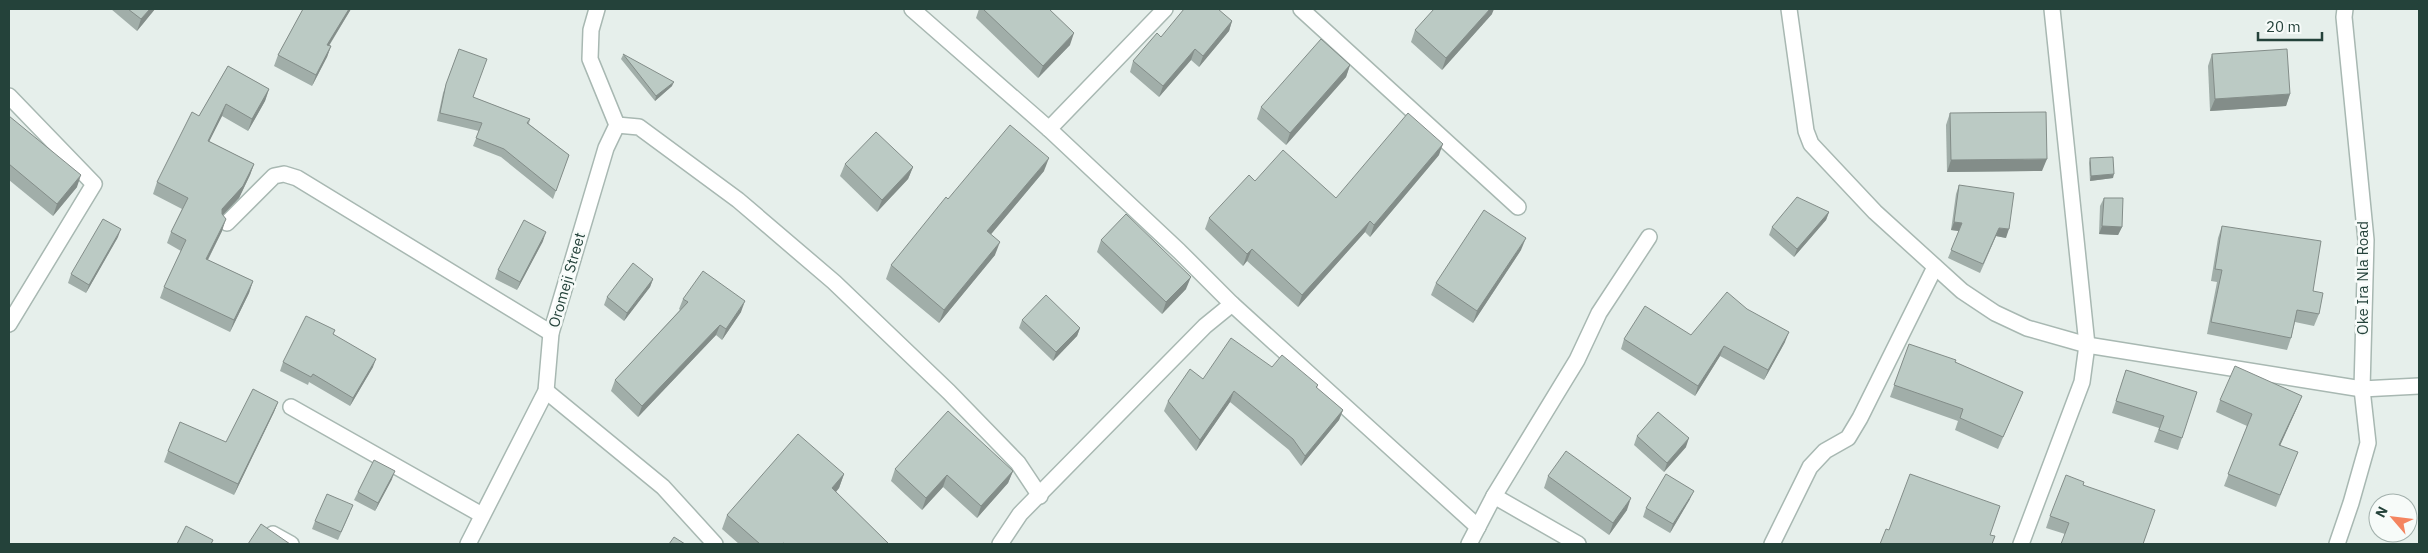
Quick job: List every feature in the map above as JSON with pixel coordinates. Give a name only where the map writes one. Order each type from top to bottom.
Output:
[{"type":"street","points":[[912,9],[1049,129],[1179,251],[1232,304],[1478,527]]},
{"type":"street","points":[[1049,129],[1164,9]]},
{"type":"street","points":[[1301,9],[1518,207]]},
{"type":"street","points":[[1789,9],[1806,131],[1811,144],[1875,212],[1962,291],[1994,312],[2027,328],[2087,345],[2362,389],[2419,386]]},
{"type":"street","points":[[2021,544],[2082,382],[2087,345],[2052,9]]},
{"type":"street","name":"Oke Ira Nla Road","points":[[2337,544],[2352,503],[2368,443],[2362,389],[2366,240],[2344,17],[2345,9]]},
{"type":"street","points":[[593,10],[590,59],[617,125],[638,127],[738,200],[834,282],[948,392],[1018,463],[1040,496]]},
{"type":"street","points":[[9,96],[94,184],[9,324]]},
{"type":"street","name":"Oromeji Street","points":[[468,544],[546,390],[551,333],[606,148],[617,125]]},
{"type":"street","points":[[227,223],[274,176],[284,174],[297,178],[551,333]]},
{"type":"street","points":[[1469,544],[1494,496],[1577,360],[1599,313],[1649,237]]},
{"type":"street","points":[[1772,544],[1810,467],[1825,450],[1848,438],[1860,418],[1935,267]]},
{"type":"street","points":[[1000,544],[1020,514],[1040,496],[1205,326],[1232,304]]},
{"type":"street","points":[[546,390],[663,487],[715,544]]},
{"type":"street","points":[[291,408],[482,515]]},
{"type":"street","points":[[1494,496],[1578,544]]},
{"type":"street","points":[[273,534],[291,544]]},
{"type":"building","points":[[128,9],[150,9],[141,19]]},
{"type":"building","points":[[303,9],[349,9],[327,45],[331,46],[316,75],[278,55]]},
{"type":"building","points":[[983,9],[1049,9],[1074,33],[1043,66]]},
{"type":"building","points":[[1184,9],[1218,9],[1232,21],[1203,56],[1195,49],[1163,86],[1133,61],[1157,33],[1161,37]]},
{"type":"building","points":[[1434,9],[1490,9],[1446,58],[1415,30]]},
{"type":"building","points":[[1321,39],[1350,65],[1290,133],[1261,107]]},
{"type":"building","points":[[459,49],[487,59],[473,97],[530,119],[527,123],[569,155],[556,191],[504,149],[476,138],[482,123],[440,113],[446,84]]},
{"type":"building","points":[[2287,49],[2290,94],[2215,99],[2212,54]]},
{"type":"building","points":[[623,54],[674,82],[656,96]]},
{"type":"building","points":[[228,66],[269,89],[252,119],[226,104],[208,141],[254,164],[243,186],[222,209],[222,214],[226,219],[206,259],[253,281],[234,320],[164,287],[186,240],[171,232],[188,198],[157,182],[192,112],[199,116]]},
{"type":"building","points":[[2046,112],[2047,159],[1951,160],[1950,113]]},
{"type":"building","points":[[1408,113],[1443,144],[1374,225],[1370,221],[1302,295],[1252,249],[1247,254],[1209,218],[1249,175],[1255,181],[1283,150],[1336,198]]},
{"type":"building","points":[[9,116],[81,175],[57,204],[9,164]]},
{"type":"building","points":[[1010,125],[1049,158],[987,231],[1000,242],[944,310],[891,265],[946,197],[948,199]]},
{"type":"building","points":[[876,132],[913,167],[882,200],[845,164]]},
{"type":"building","points":[[2113,157],[2114,174],[2091,176],[2090,158]]},
{"type":"building","points":[[1959,185],[2014,193],[2009,229],[1999,228],[1983,264],[1951,250],[1962,223],[1954,222]]},
{"type":"building","points":[[1797,197],[1829,212],[1797,249],[1772,227]]},
{"type":"building","points":[[2104,198],[2123,198],[2122,227],[2102,226]]},
{"type":"building","points":[[1484,210],[1526,238],[1477,311],[1436,283]]},
{"type":"building","points":[[1126,214],[1191,277],[1166,302],[1101,240]]},
{"type":"building","points":[[103,219],[121,229],[89,285],[71,274]]},
{"type":"building","points":[[524,220],[546,232],[520,282],[498,270]]},
{"type":"building","points":[[2222,226],[2321,241],[2313,291],[2323,293],[2319,314],[2297,310],[2291,338],[2211,322],[2222,270],[2215,269]]},
{"type":"building","points":[[633,263],[653,279],[627,313],[607,297]]},
{"type":"building","points":[[703,271],[745,301],[726,329],[720,325],[642,406],[615,380],[688,302],[683,299]]},
{"type":"building","points":[[1727,292],[1747,309],[1789,332],[1768,370],[1724,346],[1698,386],[1624,339],[1645,306],[1691,335]]},
{"type":"building","points":[[1046,295],[1080,328],[1056,352],[1022,320]]},
{"type":"building","points":[[306,316],[335,330],[333,334],[376,359],[353,398],[313,374],[311,377],[283,362]]},
{"type":"building","points":[[1231,338],[1272,367],[1282,355],[1318,385],[1316,387],[1343,410],[1305,456],[1293,439],[1234,391],[1200,440],[1168,401],[1190,369],[1203,379]]},
{"type":"building","points":[[1909,344],[1956,360],[1955,362],[2023,392],[2003,437],[1960,418],[1963,409],[1894,385]]},
{"type":"building","points":[[2235,366],[2302,396],[2279,445],[2298,452],[2280,495],[2228,474],[2252,414],[2220,400]]},
{"type":"building","points":[[2126,370],[2197,392],[2182,438],[2159,430],[2164,416],[2116,401]]},
{"type":"building","points":[[253,389],[278,402],[238,484],[168,451],[180,422],[226,442]]},
{"type":"building","points":[[948,411],[1013,471],[981,506],[947,475],[926,498],[895,469]]},
{"type":"building","points":[[1658,412],[1689,438],[1667,463],[1637,436]]},
{"type":"building","points":[[798,434],[844,474],[832,488],[887,544],[760,544],[727,515]]},
{"type":"building","points":[[1566,451],[1631,498],[1613,523],[1548,476]]},
{"type":"building","points":[[374,460],[395,471],[378,503],[358,492]]},
{"type":"building","points":[[1666,474],[1694,491],[1673,524],[1646,508]]},
{"type":"building","points":[[1910,474],[2000,506],[1990,535],[1995,536],[1992,544],[1880,544],[1886,529],[1889,530]]},
{"type":"building","points":[[2066,475],[2084,482],[2083,485],[2155,510],[2143,544],[2061,544],[2069,523],[2050,516]]},
{"type":"building","points":[[327,494],[353,505],[341,532],[315,521]]},
{"type":"building","points":[[261,524],[290,544],[248,544]]},
{"type":"building","points":[[186,526],[213,540],[211,544],[177,544]]},
{"type":"building","points":[[674,537],[685,544],[669,544]]}]
